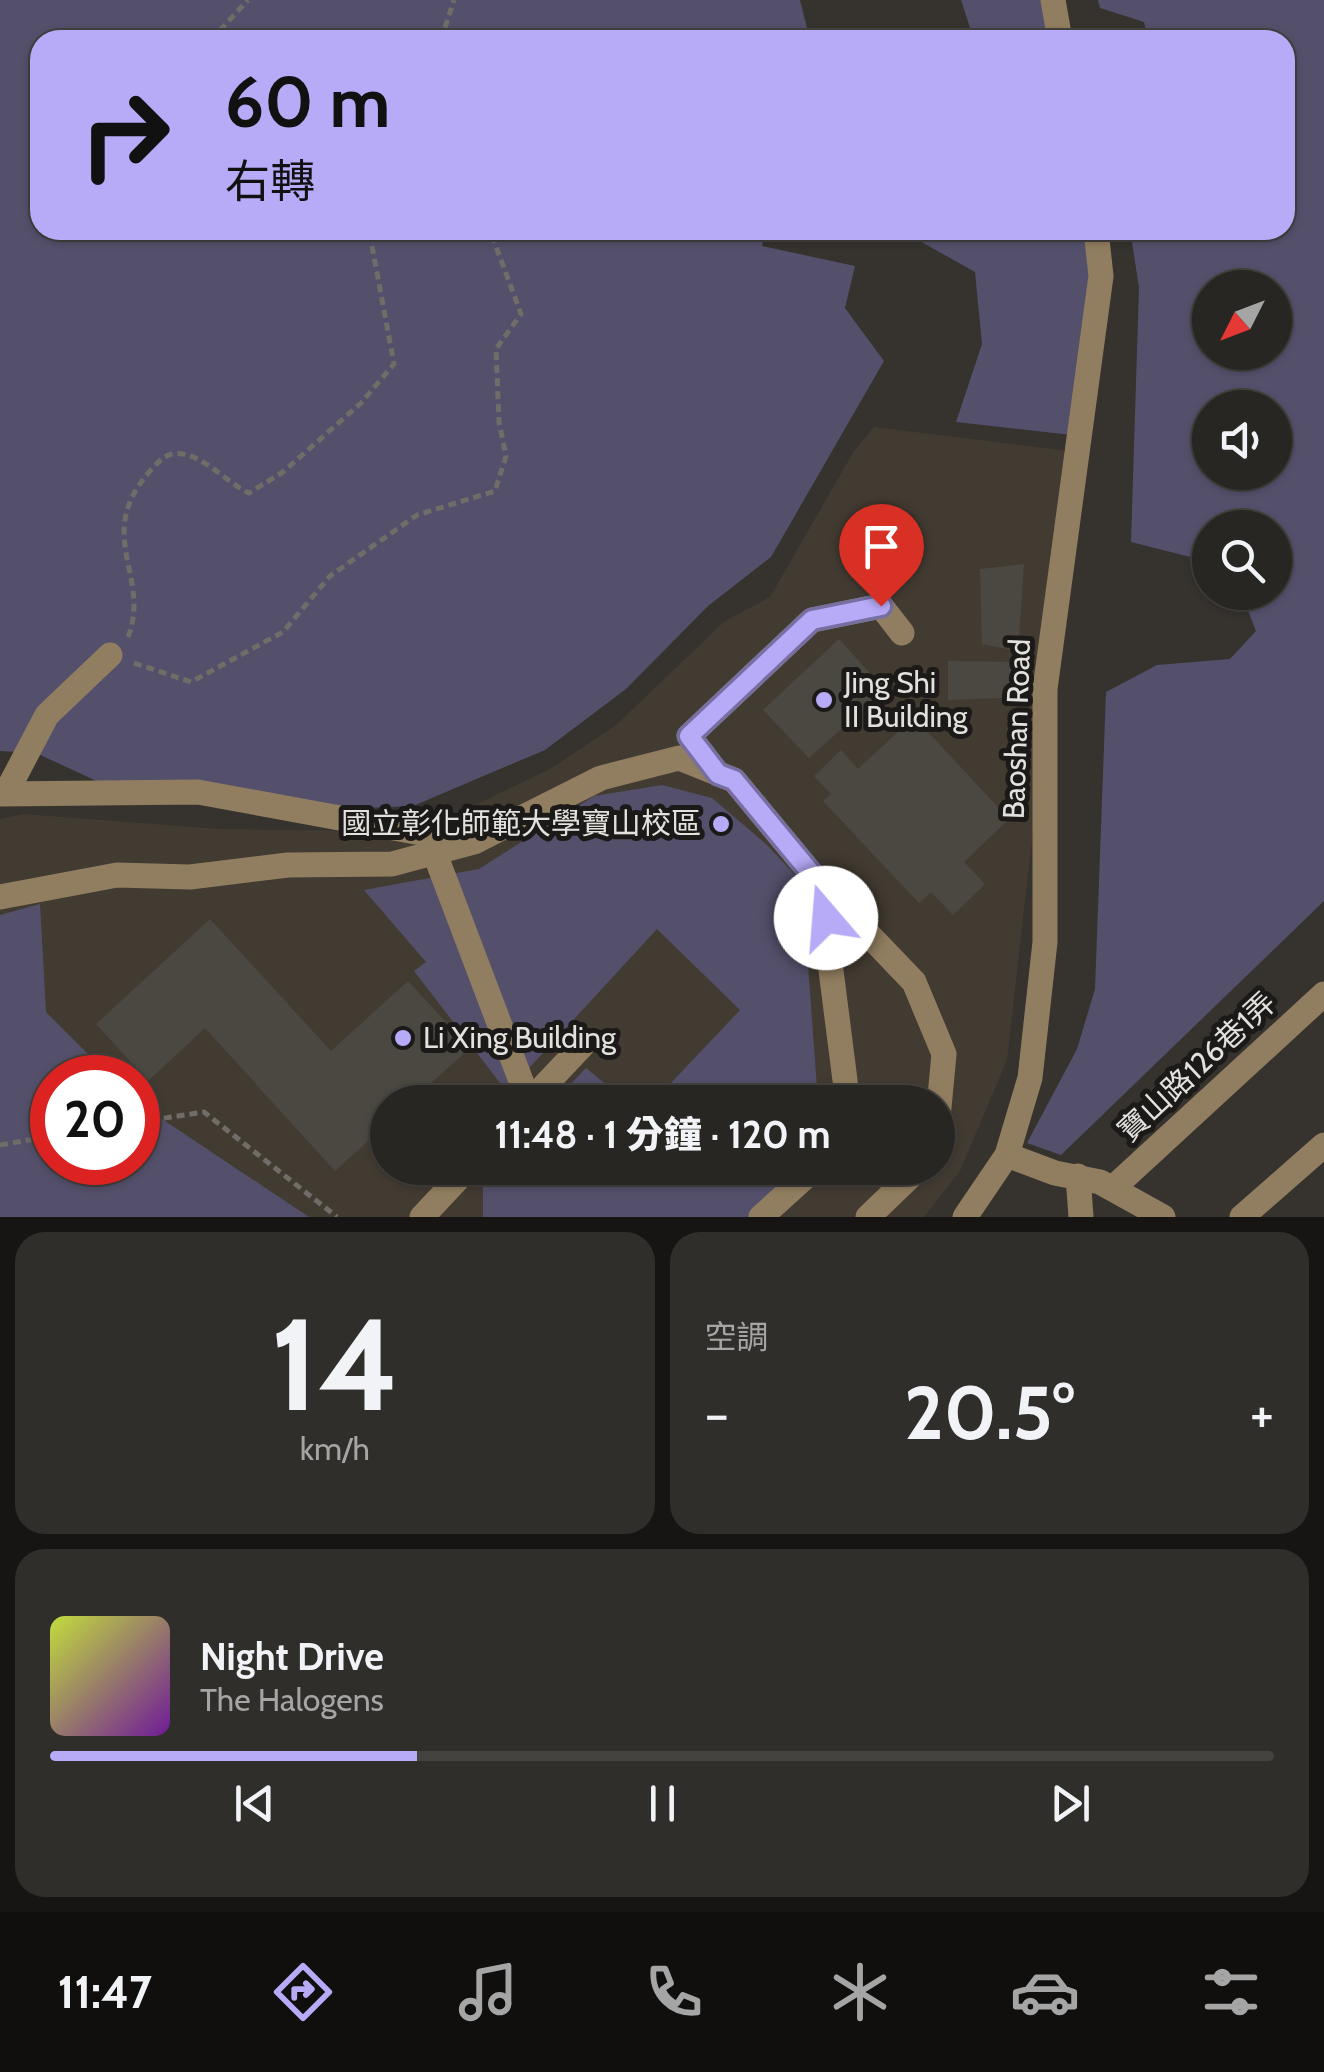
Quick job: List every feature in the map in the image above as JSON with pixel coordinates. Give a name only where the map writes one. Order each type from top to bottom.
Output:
[{"type":"street","points":[[1053,0],[1058,30]]},
{"type":"street","name":"Baoshan Road","points":[[965,1217],[1007,1155],[1030,1078],[1046,942],[1045,690],[1101,276],[1097,240]]},
{"type":"street","points":[[718,774],[689,736],[812,620],[881,606],[902,633]]},
{"type":"street","points":[[110,655],[46,715],[2,789],[198,792],[474,842]]},
{"type":"street","points":[[0,897],[117,876],[190,877],[288,865],[392,864],[474,842],[601,778],[678,758],[734,780],[820,884],[914,982],[944,1054],[941,1085]]},
{"type":"street","points":[[436,854],[523,1085]]},
{"type":"street","points":[[820,884],[846,1085]]},
{"type":"street","name":"寶山路126巷1弄","points":[[1114,1188],[1324,994]]},
{"type":"street","points":[[545,1085],[581,1047]]},
{"type":"street","points":[[1242,1217],[1324,1145]]},
{"type":"street","points":[[1007,1155],[1114,1188],[1163,1217]]},
{"type":"street","points":[[1078,1176],[1081,1217]]},
{"type":"street","points":[[422,1217],[452,1185]]},
{"type":"street","points":[[761,1217],[796,1185]]},
{"type":"street","points":[[868,1217],[901,1185]]},
{"type":"path","points":[[220,30],[248,0]]},
{"type":"path","points":[[444,30],[454,0]]},
{"type":"path","points":[[371,240],[394,364],[361,403],[283,472],[248,493],[202,461],[180,453],[166,455],[155,466],[132,492],[125,511],[124,557],[135,618],[127,638],[110,655],[190,682],[283,632],[330,576],[418,515],[495,491],[506,456],[498,422],[496,349],[521,314],[494,240]]},
{"type":"path","points":[[160,1119],[204,1112],[338,1217]]},
{"type":"path","points":[[0,1145],[30,1140]]},
{"type":"shaded area","points":[[0,0],[800,0],[808,30],[30,30],[30,240],[764,240],[762,246],[855,266],[845,308],[884,361],[771,557],[708,606],[626,689],[545,750],[413,806],[297,811],[103,784],[36,753],[0,751]]},
{"type":"shaded area","points":[[961,0],[1048,0],[1045,30],[971,30]]},
{"type":"shaded area","points":[[1098,0],[1324,0],[1324,901],[1061,1155],[1027,1143],[1077,1049],[1095,989],[1106,692],[1157,665],[1230,659],[1256,631],[1248,610],[1292,610],[1292,510],[1192,510],[1192,557],[1131,542],[1139,287],[1132,240],[1295,240],[1295,30],[1146,30],[1144,22],[1100,8]]},
{"type":"shaded area","points":[[918,240],[1088,240],[1093,271],[1072,435],[956,422],[982,344],[975,272]]},
{"type":"shaded area","name":"國立彰化師範大學寶山校區","points":[[874,427],[1076,452],[1007,1060],[960,1171],[955,1177],[955,1085],[370,1085],[370,1185],[949,1185],[924,1217],[0,1217],[0,819],[23,814],[219,829],[362,831],[448,818],[550,769],[616,725],[725,621],[770,597],[854,451]]},
{"type":"shaded area","points":[[662,785],[712,798],[766,844],[802,882],[817,1085],[669,1085],[740,1010],[657,929],[513,1085],[502,1085],[414,971],[426,962],[364,890],[479,869],[594,796]]},
{"type":"shaded area","points":[[40,904],[46,1012],[89,1055],[30,1055],[30,1185],[160,1185],[160,1118],[309,1217],[0,1217],[0,915]]},
{"type":"shaded area","points":[[586,1068],[606,1085],[570,1085]]},
{"type":"shaded area","points":[[483,1185],[782,1185],[749,1217],[483,1217]]},
{"type":"building","points":[[1024,564],[1018,651],[982,644],[980,569]]},
{"type":"building","name":"Jing Shi II Building","points":[[839,639],[885,690],[809,758],[763,710]]},
{"type":"building","points":[[948,661],[1024,662],[1025,697],[948,700]]},
{"type":"building","points":[[914,717],[1009,819],[964,862],[985,884],[953,915],[931,892],[919,903],[823,801],[831,794],[814,776],[841,750],[858,769]]},
{"type":"building","name":"Li Xing Building","points":[[210,919],[331,1051],[408,981],[470,1048],[429,1085],[370,1085],[370,1139],[335,1171],[205,1028],[160,1070],[160,1055],[124,1055],[96,1024]]},
{"type":"place","name":"Jing Shi II Building","points":[[824,700]]},
{"type":"place","name":"國立彰化師範大學寶山校區","points":[[721,824]]},
{"type":"place","name":"Li Xing Building","points":[[403,1038]]},
{"type":"route","points":[[826,918],[820,884],[734,780],[718,774],[689,736],[812,620],[881,606]]}]
